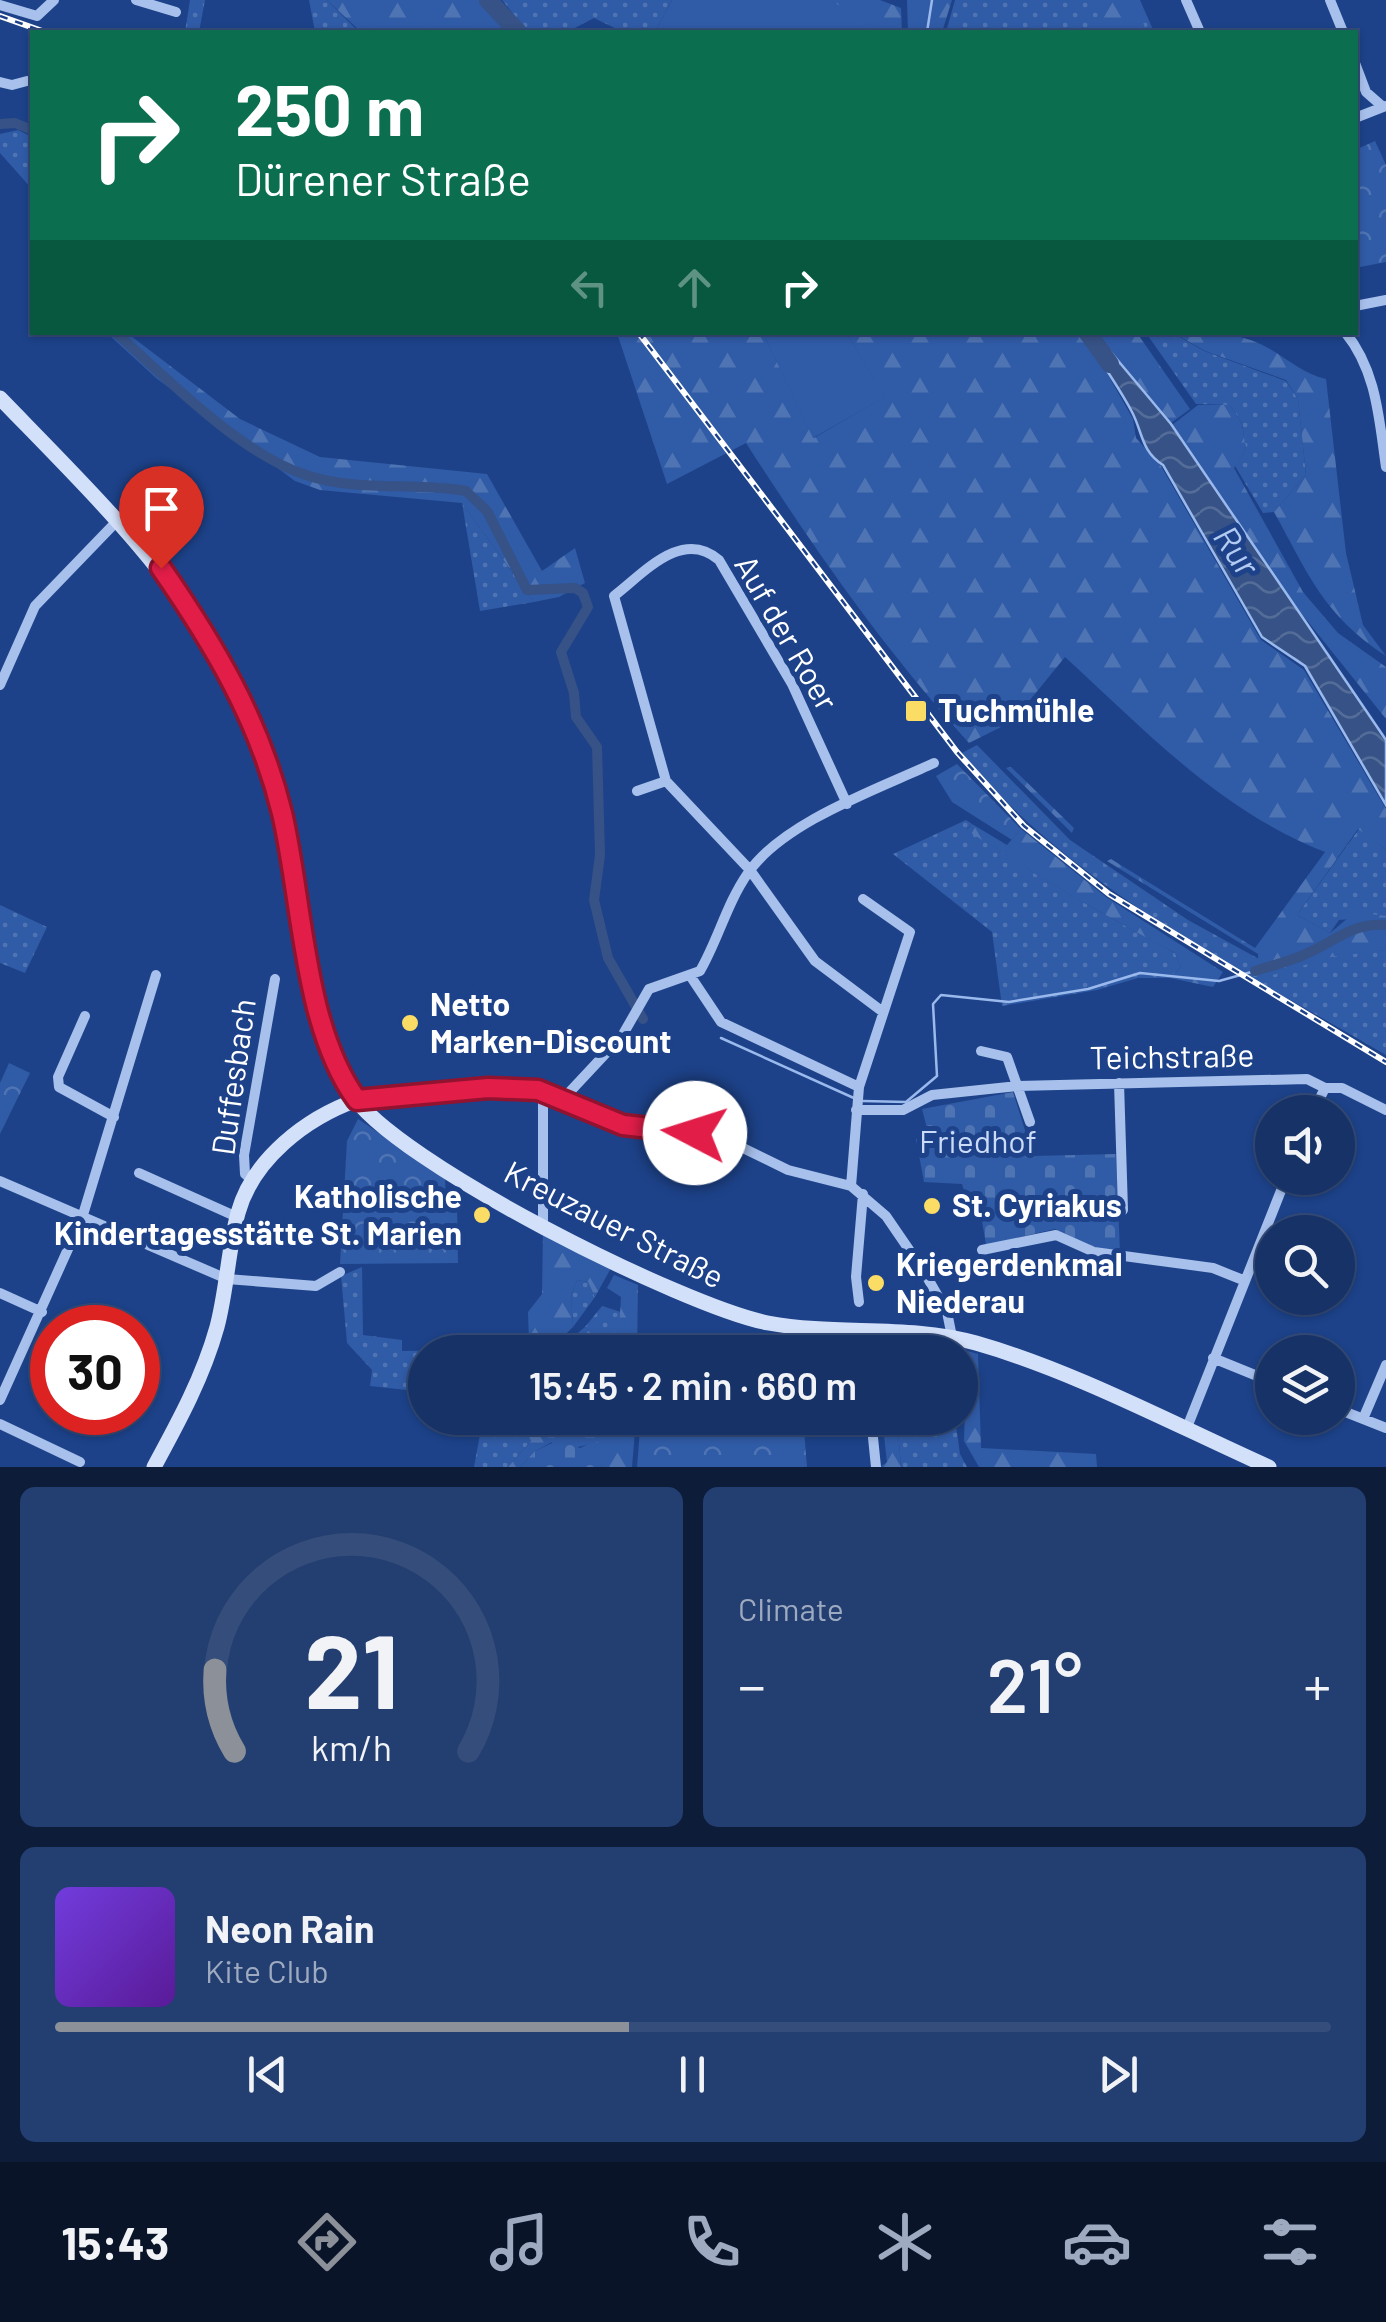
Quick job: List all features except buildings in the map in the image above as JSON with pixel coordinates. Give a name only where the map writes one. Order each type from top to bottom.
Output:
[{"type":"main road","points":[[0,398],[161,568],[212,640],[249,714],[282,813],[326,1036],[357,1100],[286,1142],[252,1180],[237,1217],[227,1278],[202,1372],[154,1467]]},
{"type":"main road","name":"Kreuzauer Straße","points":[[357,1100],[413,1150],[671,1292],[712,1308],[790,1326],[918,1335]]},
{"type":"main road","name":"Kreuzauer Straße","points":[[978,1345],[1009,1354],[1268,1467]]},
{"type":"street","points":[[0,5],[37,16],[54,0]]},
{"type":"street","points":[[136,0],[176,12]]},
{"type":"street","points":[[1186,0],[1199,30]]},
{"type":"street","points":[[1330,0],[1342,30]]},
{"type":"street","points":[[1358,71],[1366,92],[1384,106],[1358,117]]},
{"type":"street","points":[[0,82],[12,85],[27,81]]},
{"type":"street","points":[[1358,305],[1386,300]]},
{"type":"street","points":[[1347,335],[1380,386],[1386,467]]},
{"type":"street","points":[[0,685],[35,606],[118,520]]},
{"type":"street","name":"Auf der Roer","points":[[666,781],[614,596],[675,550],[690,546],[705,548],[718,560],[792,684],[846,804]]},
{"type":"street","points":[[564,1098],[622,1036],[637,1006],[661,982],[691,977],[708,956],[750,870],[782,840],[846,804],[934,764]]},
{"type":"street","points":[[637,791],[666,781],[750,870],[815,962],[883,1012]]},
{"type":"street","points":[[850,1186],[858,1099],[910,932],[863,899]]},
{"type":"street","points":[[45,1305],[82,1218],[156,975]]},
{"type":"street","name":"Teichstraße","points":[[691,977],[720,1022],[858,1099],[903,1110],[932,1095],[1018,1086],[1306,1078],[1325,1088],[1342,1088],[1386,1110]]},
{"type":"street","name":"Duffesbach","points":[[252,1180],[245,1174],[244,1155],[275,979]]},
{"type":"street","points":[[85,1016],[58,1077],[59,1087],[114,1116]]},
{"type":"street","points":[[981,1050],[1008,1056],[1030,1122]]},
{"type":"street","points":[[1119,1084],[1123,1210]]},
{"type":"street","points":[[357,1100],[488,1088],[543,1091],[623,1125],[695,1133],[744,1148],[788,1170],[850,1186],[886,1216],[923,1270],[947,1312],[951,1335]]},
{"type":"street","points":[[1321,1095],[1325,1088]]},
{"type":"street","points":[[542,1224],[543,1091]]},
{"type":"street","points":[[139,1173],[237,1217]]},
{"type":"street","points":[[0,1181],[227,1278],[316,1286],[340,1272]]},
{"type":"street","points":[[859,1302],[856,1277],[864,1194]]},
{"type":"street","points":[[1186,1430],[1279,1195]]},
{"type":"street","points":[[982,1250],[1056,1234],[1094,1252],[1214,1268],[1243,1280]]},
{"type":"street","points":[[0,1293],[30,1307]]},
{"type":"street","points":[[861,1330],[862,1335]]},
{"type":"street","points":[[0,1400],[30,1337]]},
{"type":"street","points":[[1213,1358],[1255,1375]]},
{"type":"street","points":[[1363,1419],[1386,1365]]},
{"type":"street","points":[[1355,1415],[1386,1428]]},
{"type":"street","points":[[0,1424],[80,1462]]},
{"type":"street","points":[[873,1435],[876,1467]]},
{"type":"green space","points":[[190,0],[205,0],[199,30],[185,30]]},
{"type":"green space","points":[[309,0],[327,0],[357,30],[315,30]]},
{"type":"green space","points":[[327,0],[500,0],[524,30],[359,30]]},
{"type":"green space","points":[[502,0],[672,0],[656,30],[619,30],[594,18],[571,30],[526,30]]},
{"type":"green space","points":[[672,0],[830,0],[880,30],[656,30]]},
{"type":"green space","points":[[823,0],[880,0],[901,8],[902,30],[878,30]]},
{"type":"green space","points":[[907,0],[952,0],[943,30],[908,30]]},
{"type":"green space","points":[[955,0],[1140,0],[1153,30],[947,30]]},
{"type":"green space","points":[[1103,0],[1133,0],[1146,30],[1095,30]]},
{"type":"green space","points":[[18,130],[30,136],[30,187],[0,153],[0,134]]},
{"type":"green space","points":[[1375,141],[1386,165],[1386,262],[1358,267],[1358,149]]},
{"type":"green space","points":[[109,335],[130,335],[240,419],[320,457],[487,474],[542,571],[575,548],[585,583],[559,597],[534,602],[462,503],[320,490],[295,481],[156,378]]},
{"type":"green space","points":[[618,335],[764,335],[814,438],[884,397],[848,335],[1085,335],[1133,419],[1136,438],[1161,466],[1261,640],[1304,670],[1386,809],[1386,849],[1358,829],[1297,915],[1330,933],[1355,912],[1386,916],[1386,950],[1331,957],[1259,979],[1258,954],[1107,861],[1111,859],[1255,948],[1325,852],[1251,815],[1218,792],[1065,657],[1013,721],[969,743],[851,598],[746,443],[667,484]]},
{"type":"green space","points":[[764,335],[848,335],[885,397],[813,438]]},
{"type":"green space","points":[[1091,335],[1138,335],[1190,409],[1171,423],[1110,350]]},
{"type":"green space","points":[[1147,335],[1176,335],[1204,351],[1286,381],[1298,399],[1306,475],[1274,512],[1263,513],[1235,466],[1246,450],[1242,423],[1230,405],[1196,404]]},
{"type":"green space","points":[[1177,335],[1247,339],[1326,379],[1346,553],[1363,625],[1386,656],[1332,609],[1274,512],[1306,475],[1298,399],[1286,380],[1205,351]]},
{"type":"green space","points":[[1198,405],[1230,405],[1242,423],[1246,450],[1234,468],[1303,592],[1338,633],[1386,667],[1386,719],[1273,578],[1172,425]]},
{"type":"green space","points":[[462,503],[534,602],[480,611]]},
{"type":"green space","points":[[977,745],[1070,840],[1188,920],[1259,959],[1386,950],[1386,1055],[1216,957],[1106,885],[1006,801],[962,753]]},
{"type":"green space","points":[[957,764],[1021,829],[1012,840],[952,802],[936,776]]},
{"type":"green space","points":[[1011,767],[1074,828],[1072,833],[1006,768]]},
{"type":"green space","points":[[966,820],[972,824],[967,829],[1017,862],[1175,953],[1181,967],[1170,978],[1138,978],[1097,990],[1002,1006],[992,932],[893,854]]},
{"type":"green space","points":[[972,824],[1007,845],[1021,829],[1106,897],[1223,972],[1213,987],[1170,978],[1181,967],[1175,953],[1017,863],[967,830]]},
{"type":"green space","points":[[1359,829],[1386,849],[1386,916],[1339,920],[1330,933],[1297,915]]},
{"type":"green space","points":[[0,905],[47,927],[25,973],[0,963]]},
{"type":"green space","points":[[9,1063],[30,1073],[0,1134],[0,1083]]},
{"type":"green space","name":"Friedhof","points":[[1013,1092],[1033,1156],[1116,1154],[1120,1252],[1096,1248],[1055,1229],[986,1245],[981,1215],[972,1215],[962,1184],[924,1182],[916,1139],[929,1136],[922,1109]]},
{"type":"green space","points":[[358,1119],[445,1177],[446,1207],[457,1208],[458,1263],[340,1264],[347,1141]]},
{"type":"green space","points":[[543,1230],[611,1268],[595,1297],[588,1282],[577,1280],[571,1296],[573,1327],[565,1335],[529,1335],[528,1312],[542,1294]]},
{"type":"green space","points":[[362,1267],[363,1335],[402,1340],[402,1351],[408,1351],[408,1390],[370,1386],[372,1370],[347,1343],[341,1276]]},
{"type":"green space","points":[[614,1275],[638,1285],[637,1335],[619,1335],[621,1297],[607,1288]]},
{"type":"green space","points":[[577,1280],[588,1282],[595,1297],[573,1327],[571,1296]]},
{"type":"green space","points":[[602,1306],[621,1312],[619,1335],[592,1335],[585,1327]]},
{"type":"green space","points":[[585,1327],[592,1335],[575,1335]]},
{"type":"green space","points":[[978,1354],[981,1448],[1096,1454],[1097,1467],[979,1467],[964,1435],[978,1435]]},
{"type":"green space","points":[[480,1435],[528,1435],[531,1441],[508,1467],[474,1467]]},
{"type":"green space","points":[[528,1435],[547,1435],[552,1442],[535,1451],[520,1467],[508,1467],[531,1441]]},
{"type":"green space","points":[[546,1435],[604,1435],[598,1442],[578,1447],[604,1467],[520,1467],[535,1451],[552,1443]]},
{"type":"green space","points":[[607,1435],[635,1435],[632,1467],[604,1467],[578,1449]]},
{"type":"green space","points":[[640,1435],[804,1435],[807,1467],[637,1467]]},
{"type":"green space","points":[[884,1435],[898,1435],[901,1467],[880,1467],[887,1462]]},
{"type":"green space","points":[[898,1435],[957,1435],[967,1467],[901,1467]]},
{"type":"water","points":[[1097,347],[1110,351],[1171,424],[1386,740],[1386,805],[1305,666],[1262,637],[1163,465],[1146,448],[1132,412],[1098,357]]},
{"type":"waterway","name":"Rur","points":[[488,0],[516,30]]},
{"type":"waterway","points":[[927,30],[932,0]]},
{"type":"waterway","points":[[0,124],[15,123],[30,129]]},
{"type":"waterway","points":[[118,335],[205,413],[255,450],[325,480],[466,491],[487,511],[527,590],[575,588],[583,593],[588,607],[561,652],[574,693],[576,717],[597,747],[600,855],[594,900],[608,958],[643,1019]]},
{"type":"waterway","name":"Rur","points":[[1089,335],[1110,364]]},
{"type":"waterway","points":[[1255,971],[1303,955],[1355,929],[1386,925]]},
{"type":"waterway","points":[[863,1101],[906,1102],[937,1076],[933,1004],[941,995],[1009,1002],[1088,989],[1140,973],[1219,981],[1255,971]]},
{"type":"waterway","points":[[721,1038],[856,1099]]},
{"type":"railway","points":[[0,16],[39,30]]},
{"type":"railway","points":[[640,335],[957,752],[1024,826],[1109,894],[1386,1062]]},
{"type":"place","name":"Tuchmühle","points":[[916,711]]},
{"type":"place","name":"Netto Marken-Discount","points":[[410,1023]]},
{"type":"place","name":"St. Cyriakus","points":[[932,1206]]},
{"type":"place","name":"Katholische Kindertagesstätte St. Marien","points":[[482,1215]]},
{"type":"place","name":"Kriegerdenkmal Niederau","points":[[876,1283]]},
{"type":"route","points":[[161,568],[224,660],[260,742],[282,813],[326,1036],[341,1076],[357,1100],[488,1088],[538,1090],[623,1125],[695,1133]]}]
